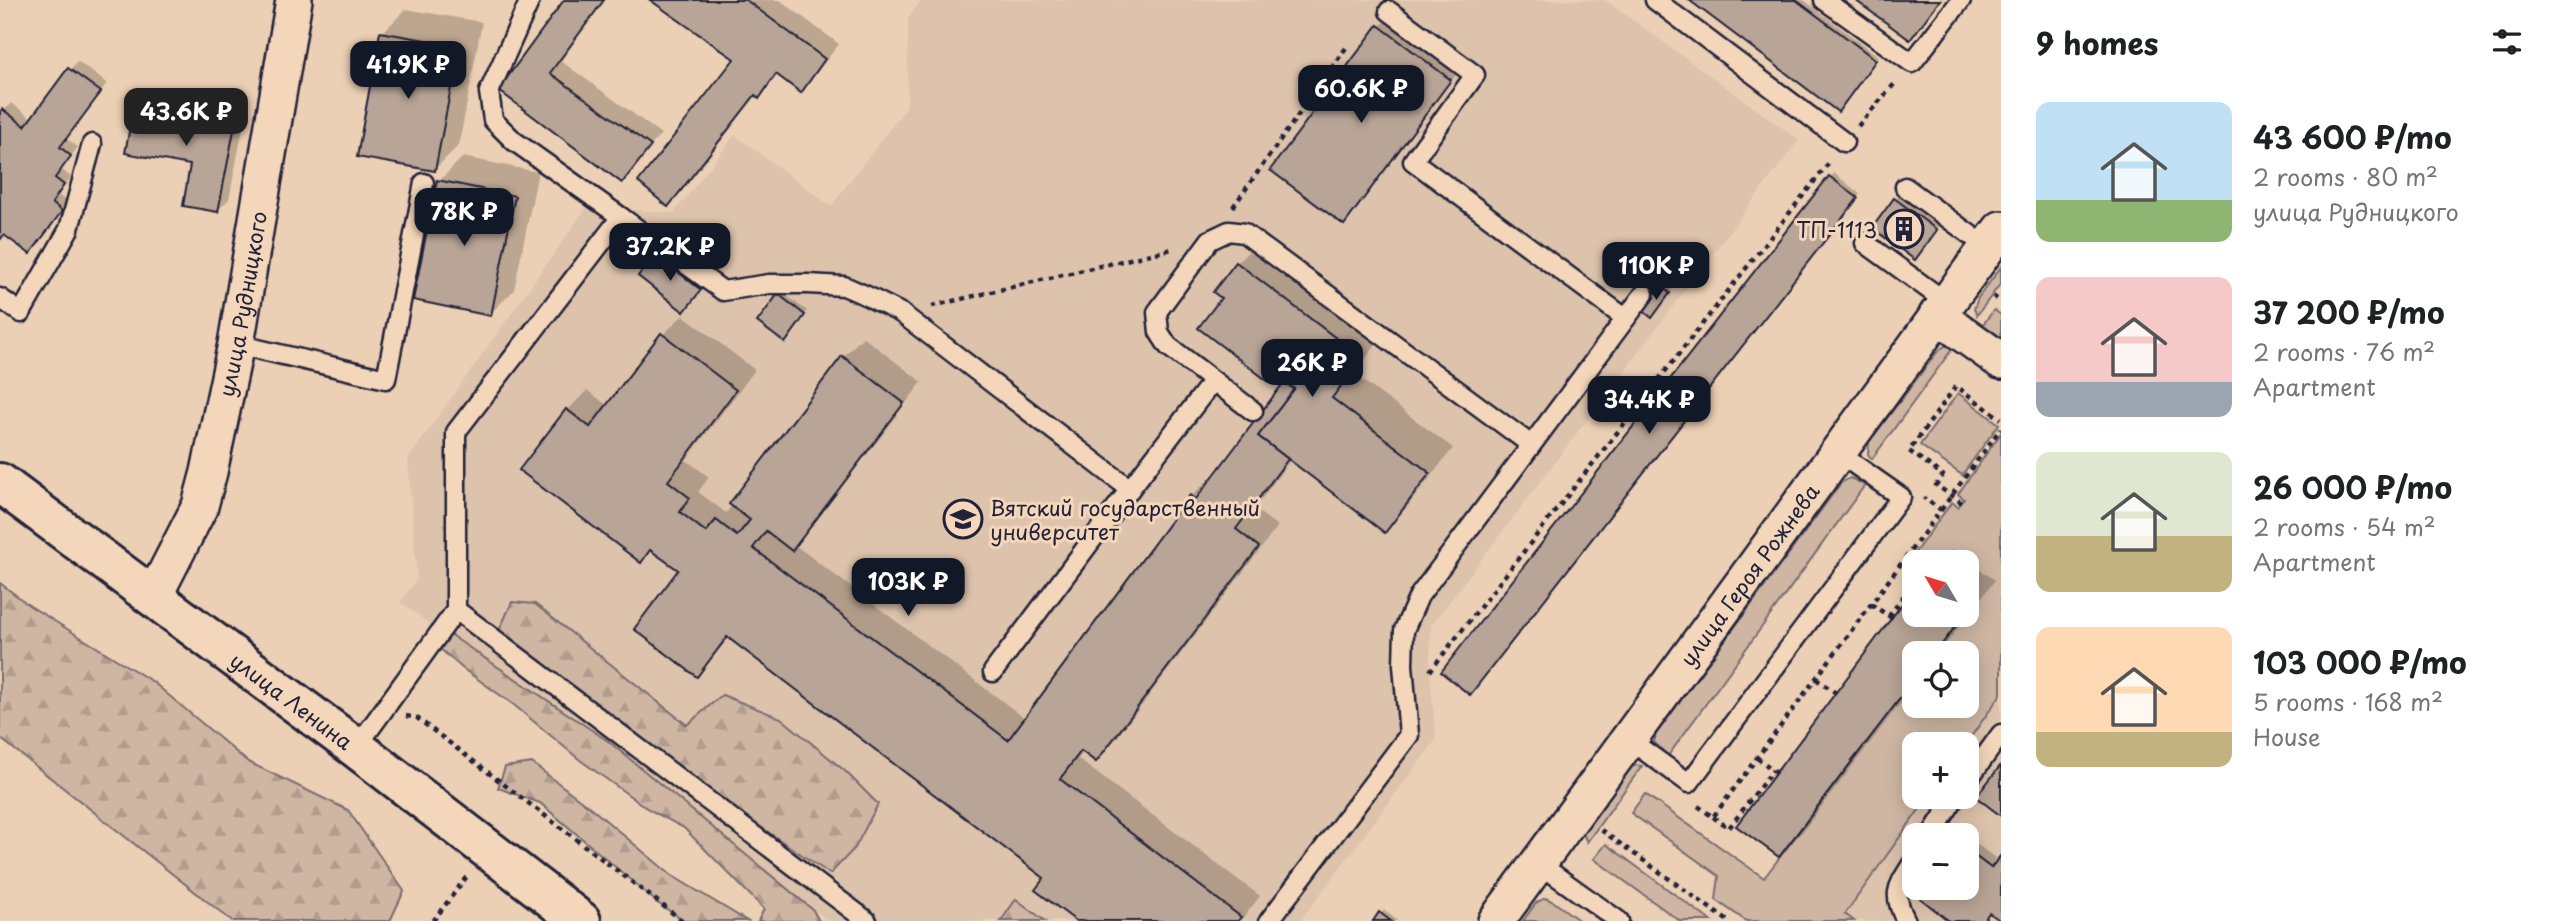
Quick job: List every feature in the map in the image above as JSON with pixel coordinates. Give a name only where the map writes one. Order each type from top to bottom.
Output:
[{"type":"main road","name":"улица Ленина","points":[[0,483],[356,748],[581,921]]},
{"type":"street","name":"улица Рудницкого","points":[[153,598],[200,506],[236,344],[295,0]]},
{"type":"street","name":"улица Героя Рожнева","points":[[1496,921],[1994,238]]},
{"type":"street","points":[[1941,309],[2001,361]]},
{"type":"lane","points":[[530,0],[489,92],[493,120],[514,141],[723,291],[769,284],[844,286],[901,313],[1130,489]]},
{"type":"lane","points":[[1654,0],[1844,142]]},
{"type":"lane","points":[[1824,0],[1912,63],[1961,0]]},
{"type":"lane","points":[[1388,11],[1475,75],[1413,161],[1625,318]]},
{"type":"lane","points":[[0,298],[21,313],[69,229],[92,144]]},
{"type":"lane","points":[[236,344],[386,379],[424,183]]},
{"type":"lane","points":[[1905,187],[1994,238]]},
{"type":"lane","points":[[356,748],[456,610],[456,432],[621,217]]},
{"type":"lane","points":[[1253,411],[1168,346],[1159,332],[1157,312],[1210,240],[1228,232],[1244,233],[1530,444]]},
{"type":"lane","points":[[1865,243],[1941,309]]},
{"type":"lane","points":[[1269,921],[1409,735],[1402,665],[1404,630],[1419,596],[1644,294]]},
{"type":"lane","points":[[993,672],[1213,381]]},
{"type":"lane","points":[[1628,739],[1689,783],[1900,497],[1837,452]]},
{"type":"lane","points":[[456,610],[867,921]]},
{"type":"lane","points":[[1979,764],[2001,734]]},
{"type":"lane","points":[[1538,863],[1619,921]]},
{"type":"lane","points":[[1902,881],[1896,891],[1898,905],[1906,921]]},
{"type":"path","points":[[901,313],[1210,240],[1348,45]]},
{"type":"path","points":[[1430,671],[1844,142],[1912,63]]},
{"type":"path","points":[[1992,295],[2001,302]]},
{"type":"path","points":[[1962,503],[1936,485],[1943,475],[1909,451],[1956,386],[2001,419]]},
{"type":"path","points":[[1941,510],[2001,428]]},
{"type":"path","points":[[1871,604],[1890,617],[1902,600]]},
{"type":"path","points":[[1816,679],[1836,693]]},
{"type":"path","points":[[383,713],[417,718],[683,921]]},
{"type":"path","points":[[1713,817],[1729,828],[1774,771],[1756,758]]},
{"type":"path","points":[[1601,830],[1728,921]]},
{"type":"path","points":[[433,921],[488,849]]},
{"type":"shaded area","name":"Вятский государственный университет","points":[[922,0],[1605,0],[1799,140],[1431,626],[1430,671],[1436,740],[1300,921],[829,921],[400,602],[417,579],[408,459],[587,207],[674,213],[735,135],[831,206],[907,106],[908,18]]},
{"type":"shaded area","points":[[2001,694],[2001,921],[1854,921],[1845,915],[1902,834],[1902,900],[1979,900],[1979,823],[1910,823],[1920,809],[1979,809],[1979,732],[1974,732]]},
{"type":"green space","points":[[2001,267],[2001,283],[1977,315],[1974,309],[1978,298]]},
{"type":"green space","points":[[1994,310],[2001,315],[2001,348],[1978,331]]},
{"type":"green space","points":[[1955,345],[1872,459],[1868,454],[1869,442],[1938,351],[1945,346]]},
{"type":"green space","points":[[1958,393],[1999,424],[1962,475],[1920,445]]},
{"type":"green space","points":[[2001,433],[2001,694],[1974,732],[1902,732],[1902,809],[1920,809],[1910,823],[1902,823],[1902,834],[1845,914],[1854,921],[1746,921],[1716,900],[1719,876],[1631,813],[1645,794],[1764,878],[1902,696],[1902,718],[1979,718],[1979,641],[1944,641],[1955,627],[1979,627],[1979,550],[1917,550],[1952,502],[1958,507],[1964,499],[1958,494]]},
{"type":"green space","points":[[1850,478],[1865,485],[1668,756],[1654,742],[1656,734],[1841,483]]},
{"type":"green space","points":[[0,583],[30,606],[153,682],[248,762],[348,810],[404,891],[390,921],[232,921],[0,738]]},
{"type":"green space","points":[[512,602],[535,604],[687,725],[722,695],[781,718],[845,771],[878,804],[855,848],[830,874],[755,823],[498,633]]},
{"type":"green space","points":[[449,634],[608,741],[813,910],[819,921],[758,921],[764,909],[684,828],[648,809],[580,760],[514,705],[462,668],[438,647]]},
{"type":"green space","points":[[532,763],[671,875],[747,921],[685,921],[659,904],[540,803],[498,788],[505,767]]},
{"type":"green space","points":[[1642,766],[1587,842],[1584,831],[1630,768]]},
{"type":"green space","points":[[1606,844],[1711,921],[1680,921],[1594,859]]},
{"type":"green space","points":[[1545,898],[1580,921],[1523,921],[1536,903]]},
{"type":"green space","points":[[1016,899],[1045,921],[1001,921]]},
{"type":"building","points":[[564,0],[604,0],[550,73],[651,146],[622,183],[498,90]]},
{"type":"building","points":[[650,0],[746,0],[825,59],[801,93],[776,74],[759,99],[755,95],[668,207],[638,182],[734,59]]},
{"type":"building","points":[[1689,0],[1796,0],[1876,60],[1838,112]]},
{"type":"building","points":[[1855,0],[1940,0],[1910,40]]},
{"type":"building","points":[[1378,25],[1451,80],[1344,225],[1270,170]]},
{"type":"building","points":[[380,32],[459,46],[435,171],[357,157]]},
{"type":"building","points":[[68,68],[101,92],[60,147],[71,156],[55,178],[64,185],[52,203],[62,211],[30,254],[4,235],[0,240],[0,112],[2,109],[25,126]]},
{"type":"building","points":[[135,101],[236,120],[218,212],[183,206],[190,165],[125,153]]},
{"type":"building","points":[[1829,176],[1858,198],[1470,695],[1441,672]]},
{"type":"building","points":[[437,180],[515,196],[491,316],[413,300]]},
{"type":"building","name":"ТП-1113","points":[[1894,198],[1937,230],[1915,260],[1872,228]]},
{"type":"building","points":[[655,254],[701,290],[684,312],[638,276]]},
{"type":"building","points":[[1236,262],[1362,358],[1332,398],[1430,473],[1385,533],[1258,436],[1294,389],[1274,374],[1269,382],[1198,328],[1221,298],[1213,292]]},
{"type":"building","points":[[1660,286],[1670,293],[1652,318],[1642,310]]},
{"type":"building","points":[[778,294],[805,315],[785,343],[757,322]]},
{"type":"building","points":[[661,333],[736,390],[668,481],[690,498],[680,512],[706,532],[716,520],[737,536],[750,520],[729,504],[842,356],[904,403],[792,551],[766,531],[753,548],[1008,740],[1190,495],[1196,499],[1284,382],[1294,389],[1258,436],[1288,459],[1236,529],[1259,547],[1096,762],[1081,751],[1060,779],[1241,917],[1238,921],[1076,921],[1035,890],[1044,878],[727,637],[697,677],[634,629],[678,570],[650,550],[641,563],[519,470],[566,409],[590,427]]},
{"type":"building","points":[[1902,604],[1902,627],[1955,627],[1944,641],[1902,641],[1902,696],[1779,857],[1736,826]]},
{"type":"building","points":[[2001,765],[2001,816],[1979,799],[1979,793]]},
{"type":"building","points":[[2001,855],[2001,921],[1989,913],[1983,921],[1949,921],[1923,900],[1979,900],[1979,859],[1991,868]]},
{"type":"building","points":[[1379,912],[1391,921],[1373,921]]},
{"type":"place","name":"ТП-1113","points":[[1904,229]]},
{"type":"place","name":"Вятский государственный университет","points":[[963,519]]}]
